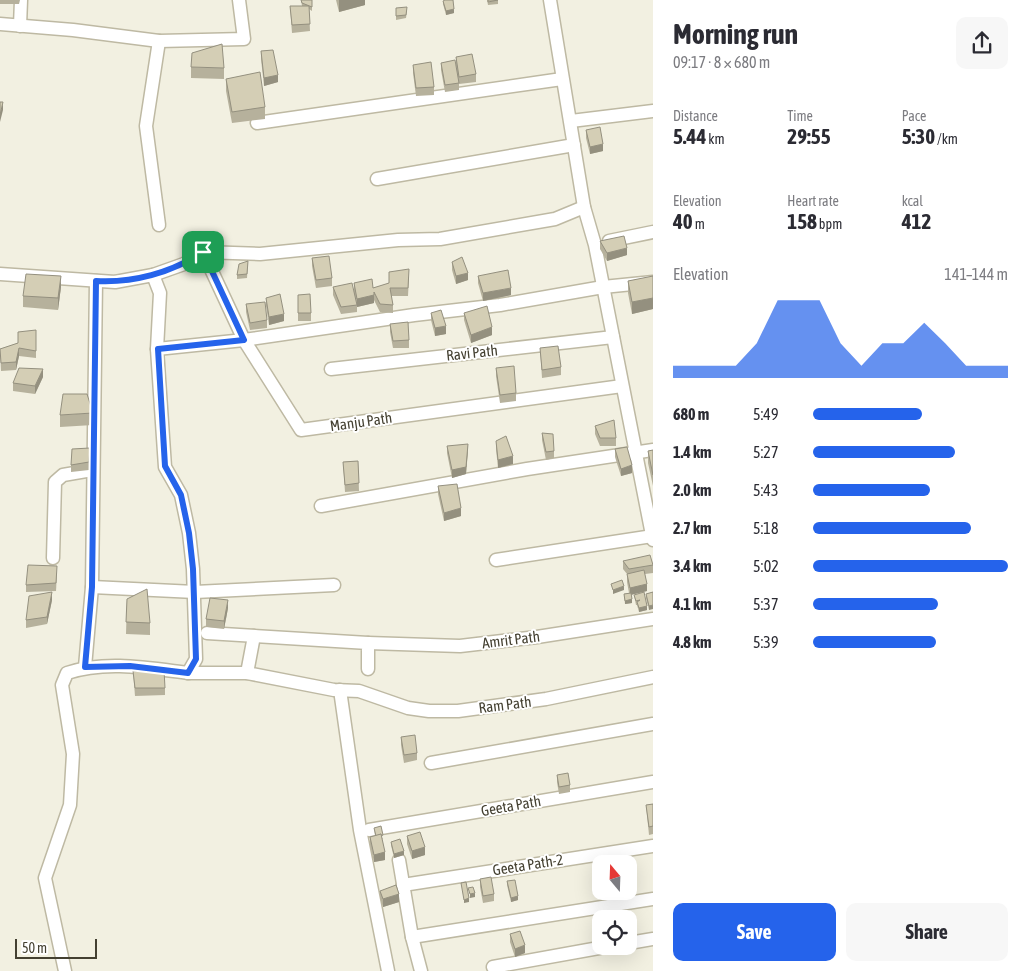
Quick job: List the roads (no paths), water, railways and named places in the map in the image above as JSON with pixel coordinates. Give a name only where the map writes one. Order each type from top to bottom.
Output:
[{"type":"street","points":[[20,26],[21,0]]},
{"type":"street","points":[[0,24],[159,41],[244,39],[239,0]]},
{"type":"street","points":[[496,560],[653,537],[634,452],[614,337],[595,245],[584,207],[550,0]]},
{"type":"street","points":[[159,41],[146,126],[159,225]]},
{"type":"street","points":[[257,124],[562,79]]},
{"type":"street","points":[[571,121],[653,111]]},
{"type":"street","points":[[377,179],[574,145]]},
{"type":"street","points":[[0,274],[115,282],[153,275],[184,264],[203,252],[260,254],[398,240],[440,239],[555,218],[584,207]]},
{"type":"street","points":[[595,245],[653,232]]},
{"type":"street","name":"Manju Path","points":[[203,252],[244,340],[301,430],[622,386]]},
{"type":"street","points":[[153,275],[160,293],[158,349],[165,466],[181,495],[189,533],[194,592],[196,659],[188,673]]},
{"type":"street","points":[[85,667],[92,587],[92,470],[96,281]]},
{"type":"street","points":[[158,349],[244,340],[414,315],[500,305],[603,286],[653,282]]},
{"type":"street","name":"Ravi Path","points":[[331,369],[614,337]]},
{"type":"street","points":[[322,506],[653,450]]},
{"type":"street","points":[[53,558],[55,482],[63,475],[92,470]]},
{"type":"street","points":[[92,587],[194,592],[334,585]]},
{"type":"street","name":"Amrit Path","points":[[207,633],[368,643],[460,646],[537,637],[653,619]]},
{"type":"street","points":[[247,673],[254,636]]},
{"type":"street","points":[[368,643],[368,669]]},
{"type":"street","points":[[65,971],[45,878],[70,805],[72,754],[62,685],[67,673],[85,667],[130,666],[188,673],[247,673],[340,690],[360,830],[388,971]]},
{"type":"street","name":"Ram Path","points":[[340,690],[359,690],[408,708],[429,711],[458,711],[546,699],[653,677]]},
{"type":"street","points":[[431,763],[653,724]]},
{"type":"street","name":"Geeta Path","points":[[370,830],[653,782]]},
{"type":"street","name":"Geeta Path-2","points":[[402,885],[653,846]]},
{"type":"street","points":[[399,860],[412,937],[421,971]]},
{"type":"street","points":[[412,937],[653,899]]},
{"type":"street","points":[[637,942],[653,939]]},
{"type":"street","points":[[493,967],[592,949]]}]
